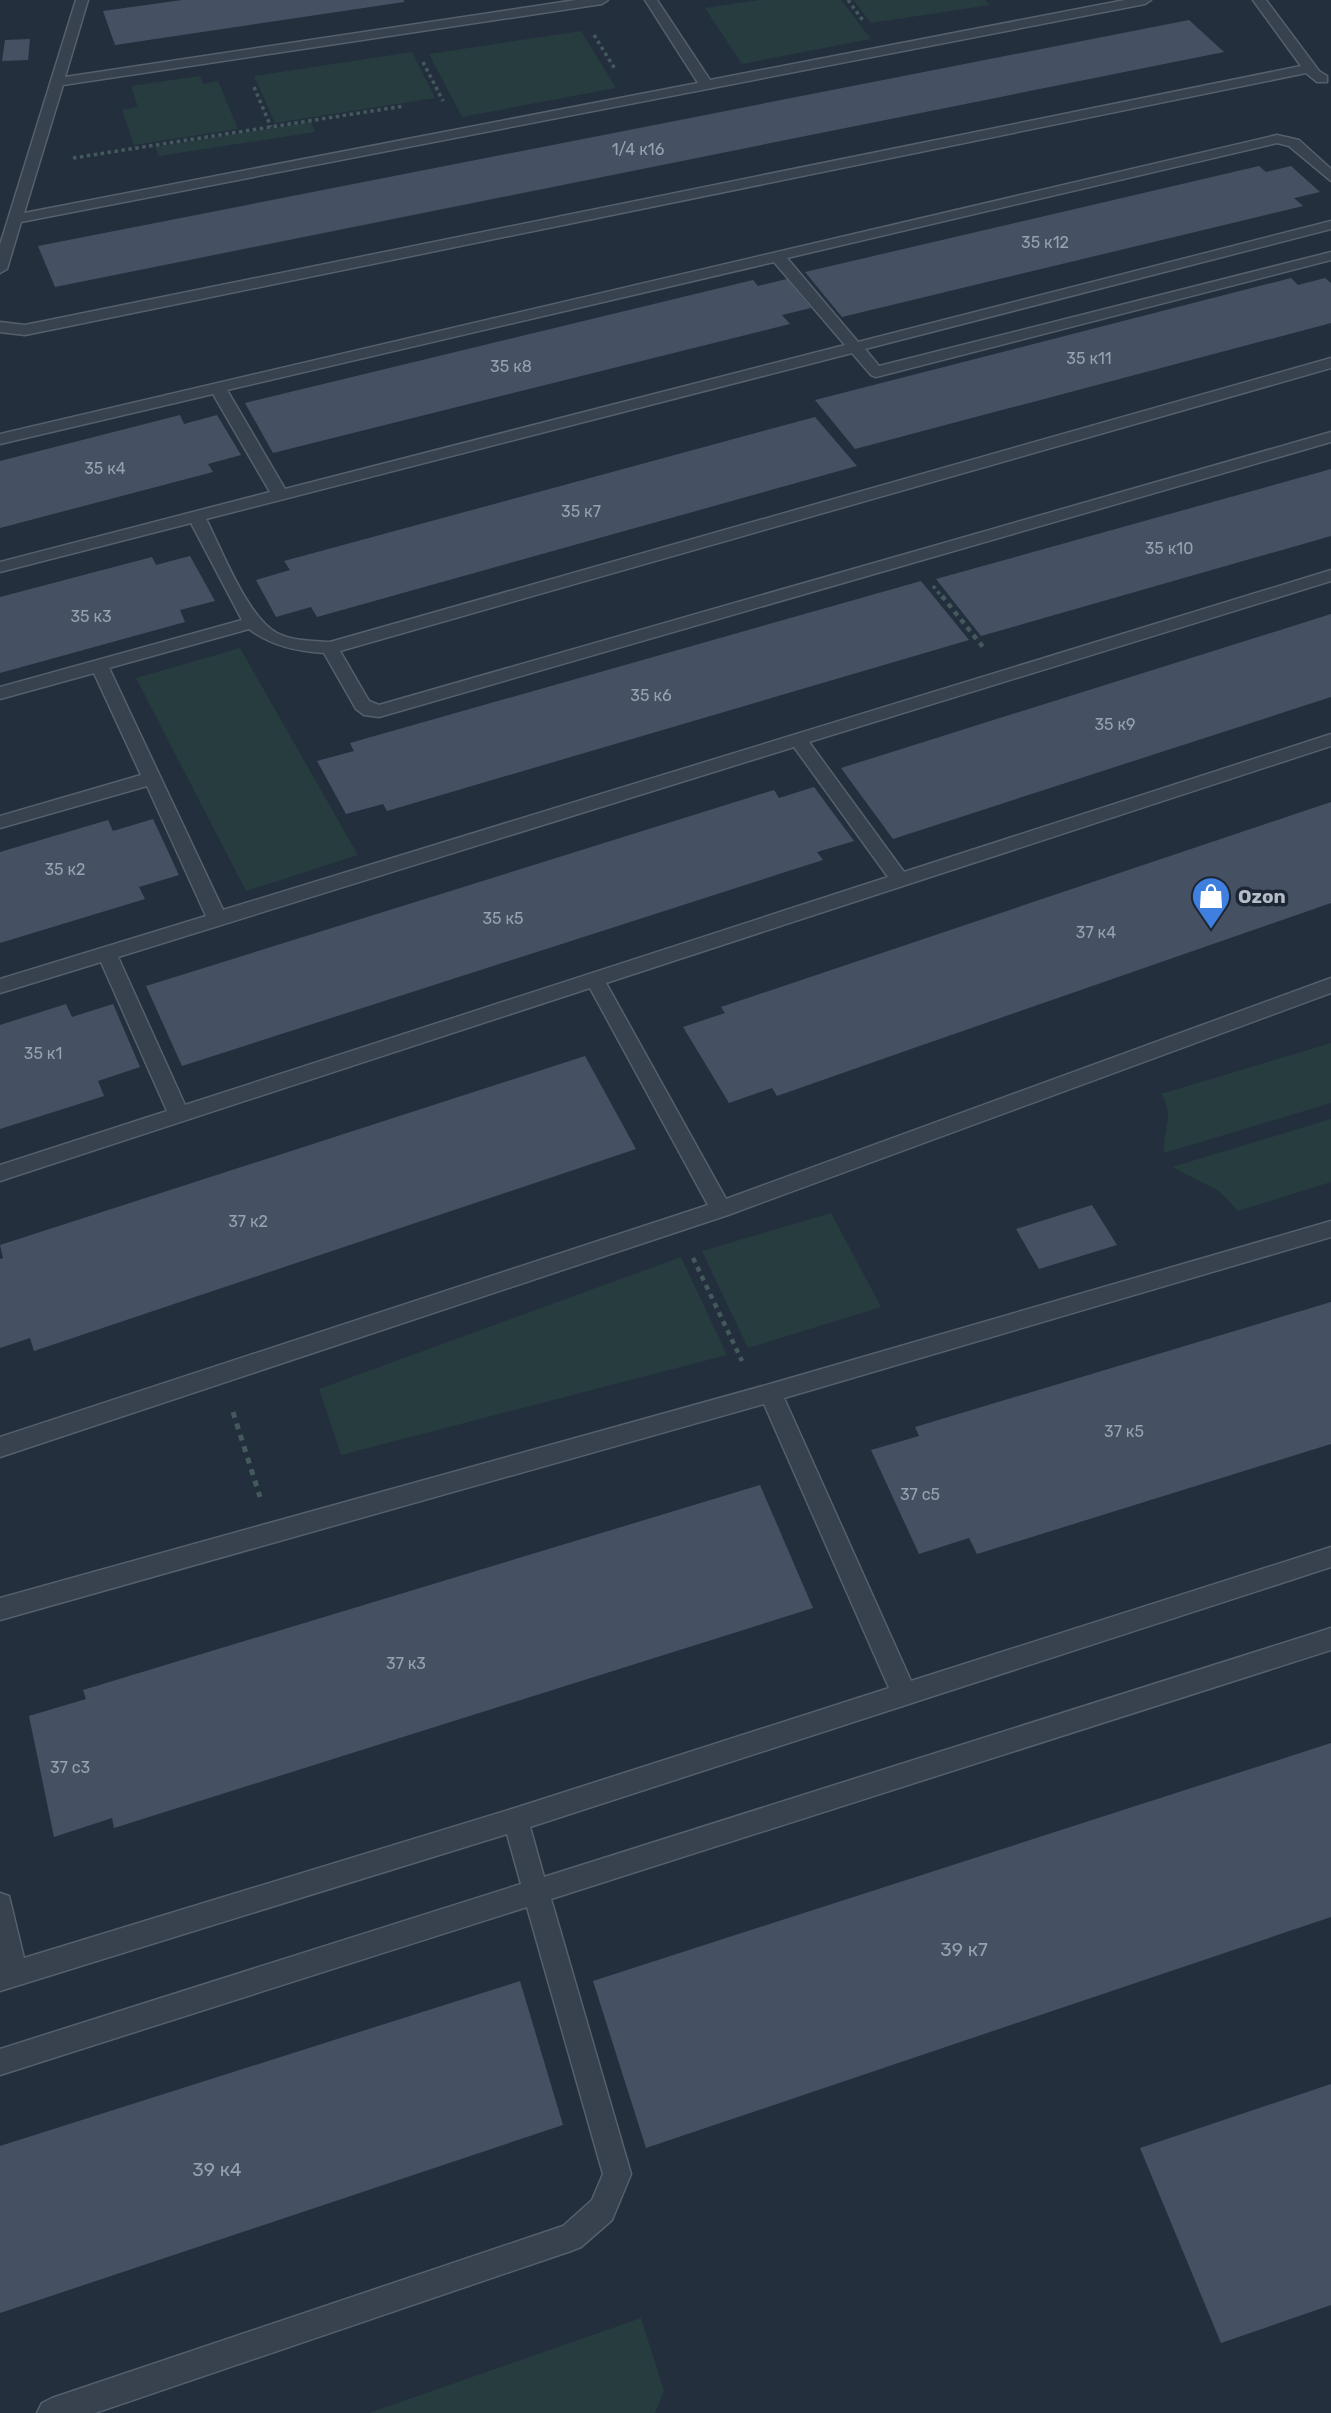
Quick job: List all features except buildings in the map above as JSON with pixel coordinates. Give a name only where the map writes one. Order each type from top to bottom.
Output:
[{"type":"lane","points":[[0,269],[82,0]]},
{"type":"lane","points":[[57,82],[602,0]]},
{"type":"lane","points":[[651,0],[706,85]]},
{"type":"lane","points":[[15,219],[1145,0]]},
{"type":"lane","points":[[1259,0],[1309,68],[1322,79]]},
{"type":"lane","points":[[0,327],[11,331],[39,327],[1309,68]]},
{"type":"lane","points":[[0,439],[1277,139],[1294,143],[1331,177]]},
{"type":"lane","points":[[0,567],[1331,225]]},
{"type":"lane","points":[[777,256],[871,369],[882,372],[1331,256]]},
{"type":"lane","points":[[196,516],[252,624],[271,637],[298,646],[330,648],[1331,363]]},
{"type":"lane","points":[[218,388],[280,495]]},
{"type":"lane","points":[[330,648],[362,705],[379,711],[1331,437]]},
{"type":"lane","points":[[0,986],[1331,575]]},
{"type":"lane","points":[[0,693],[252,624]]},
{"type":"lane","points":[[99,666],[217,919]]},
{"type":"lane","points":[[798,740],[901,881]]},
{"type":"lane","points":[[0,1173],[1331,740]]},
{"type":"lane","points":[[0,821],[152,778]]},
{"type":"lane","points":[[107,953],[178,1114]]},
{"type":"lane","points":[[595,980],[721,1209]]},
{"type":"lane","points":[[0,1447],[721,1209],[1331,985]]},
{"type":"lane","points":[[0,1609],[765,1395],[1331,1229]]},
{"type":"lane","points":[[765,1395],[904,1695]]},
{"type":"lane","points":[[0,1905],[7,1976],[515,1820],[1331,1557]]},
{"type":"lane","points":[[0,2062],[1331,1639]]},
{"type":"lane","points":[[52,2413],[571,2236],[602,2210],[617,2174],[515,1820]]},
{"type":"path","points":[[576,4],[634,99]]},
{"type":"path","points":[[422,59],[459,133]]},
{"type":"path","points":[[430,102],[442,100]]},
{"type":"path","points":[[73,158],[404,106]]},
{"type":"path","points":[[911,558],[1006,676]]},
{"type":"path","points":[[677,1224],[765,1395]]},
{"type":"path","points":[[221,1374],[271,1533]]},
{"type":"green space","points":[[759,0],[841,0],[871,39],[742,64],[705,8]]},
{"type":"green space","points":[[853,0],[985,0],[990,5],[871,23]]},
{"type":"green space","points":[[581,31],[616,88],[462,117],[429,54]]},
{"type":"green space","points":[[412,52],[435,98],[275,123],[254,76]]},
{"type":"green space","points":[[200,76],[203,84],[218,81],[238,129],[134,145],[122,110],[138,107],[131,86]]},
{"type":"green space","points":[[311,122],[315,132],[159,156],[155,147]]},
{"type":"green space","points":[[240,648],[358,855],[246,891],[136,678]]},
{"type":"green space","points":[[1331,1043],[1331,1103],[1164,1153],[1168,1109],[1161,1094]]},
{"type":"green space","points":[[1331,1119],[1331,1182],[1238,1211],[1219,1191],[1172,1167]]},
{"type":"green space","points":[[831,1213],[881,1307],[748,1348],[702,1251]]},
{"type":"green space","points":[[681,1257],[727,1355],[341,1455],[319,1389]]},
{"type":"green space","points":[[641,2318],[664,2391],[655,2413],[369,2413]]},
{"type":"place","name":"Ozon","points":[[1211,930]]}]
